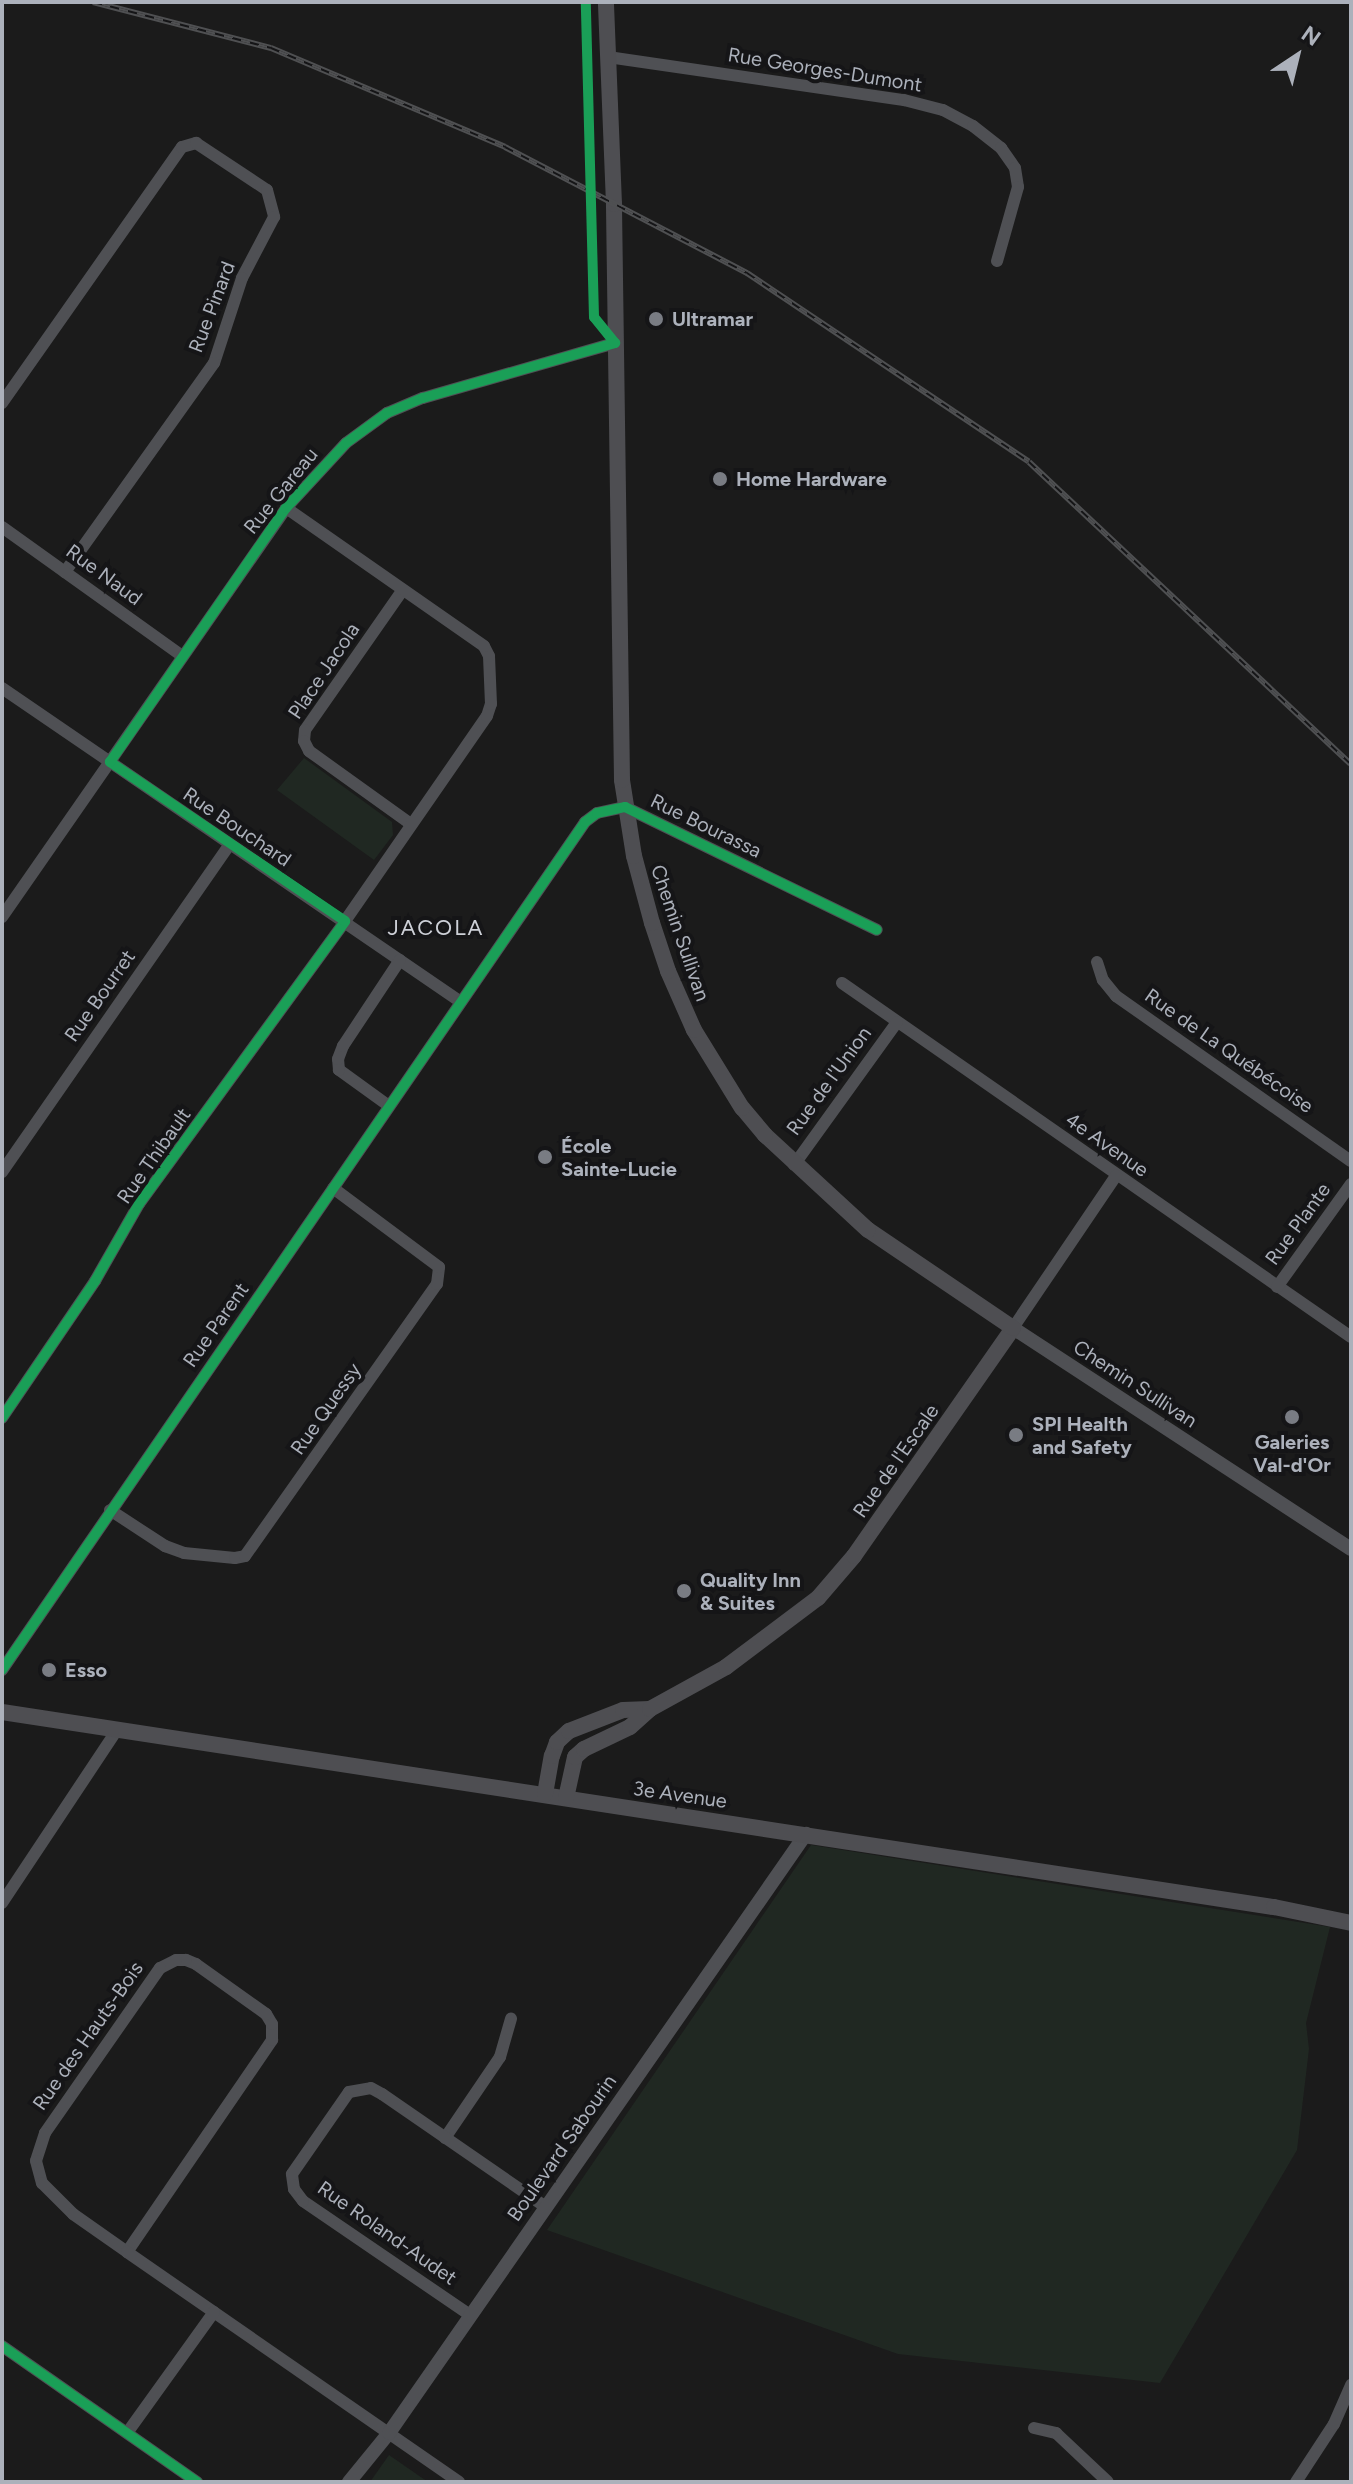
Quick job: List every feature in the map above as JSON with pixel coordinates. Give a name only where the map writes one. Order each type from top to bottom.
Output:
[{"type":"main road","name":"Chemin Sullivan","points":[[606,2],[622,780],[634,856],[652,923],[668,971],[694,1030],[742,1108],[794,1165],[868,1230],[1013,1328]]},
{"type":"main road","name":"Rue de l'Escale","points":[[566,1798],[575,1757],[592,1744],[630,1727],[650,1709],[726,1667],[768,1639],[818,1598],[854,1556],[1013,1328]]},
{"type":"main road","name":"Rue de l'Escale","points":[[545,1794],[557,1742],[569,1731],[623,1710],[650,1709]]},
{"type":"main road","name":"3e Avenue","points":[[2,1712],[1274,1907],[1351,1923]]},
{"type":"street","name":"Rue Georges-Dumont","points":[[608,57],[904,100],[953,115],[1001,148],[1015,168],[1018,187],[997,261]]},
{"type":"street","name":"Rue Pinard","points":[[2,403],[182,147],[196,143],[267,190],[274,217],[242,278],[214,363],[65,572]]},
{"type":"street","name":"Rue Gareau","points":[[2,917],[286,508],[346,443],[387,413],[423,398],[615,343]]},
{"type":"street","points":[[286,508],[484,646],[489,656],[491,688],[487,716],[345,921]]},
{"type":"street","name":"Rue Naud","points":[[2,527],[182,656]]},
{"type":"street","name":"Place Jacola","points":[[402,591],[305,730],[304,741],[309,751],[411,824]]},
{"type":"street","name":"Rue Bouchard","points":[[2,688],[461,1002]]},
{"type":"street","name":"Rue Bourassa","points":[[461,1002],[585,822],[597,813],[625,807],[877,930]]},
{"type":"street","name":"Rue Bourret","points":[[2,1172],[230,844]]},
{"type":"street","name":"Rue Thibault","points":[[2,1418],[95,1281],[139,1204],[345,921]]},
{"type":"street","points":[[389,1106],[339,1070],[338,1059],[400,960]]},
{"type":"street","name":"Rue de La Québécoise","points":[[1097,962],[1103,980],[1116,996],[1351,1161]]},
{"type":"street","name":"4e Avenue","points":[[842,983],[1351,1337]]},
{"type":"street","name":"Rue Parent","points":[[2,1670],[461,1002]]},
{"type":"street","name":"Rue de l'Union","points":[[794,1165],[897,1022]]},
{"type":"street","name":"Rue de l'Escale","points":[[1013,1328],[1116,1176]]},
{"type":"street","name":"Rue Plante","points":[[1277,1287],[1351,1184]]},
{"type":"street","name":"Rue Quessy","points":[[110,1510],[165,1546],[184,1553],[235,1558],[245,1556],[437,1284],[439,1267],[333,1188]]},
{"type":"street","name":"Chemin Sullivan","points":[[1013,1328],[1351,1549]]},
{"type":"street","points":[[2,1903],[117,1730]]},
{"type":"street","name":"Boulevard Sabourin","points":[[349,2482],[389,2433],[806,1834]]},
{"type":"street","name":"Rue des Hauts-Bois","points":[[127,2252],[272,2040],[272,2024],[266,2014],[186,1960],[176,1960],[160,1968],[38,2147],[37,2173],[47,2192],[127,2252],[459,2482]]},
{"type":"street","points":[[445,2138],[497,2063],[511,2019]]},
{"type":"street","name":"Rue Roland-Audet","points":[[470,2315],[303,2201],[294,2189],[292,2174],[349,2092],[371,2088],[546,2207]]},
{"type":"street","points":[[127,2433],[214,2312]]},
{"type":"street","points":[[2,2346],[197,2482]]},
{"type":"street","points":[[1296,2482],[1334,2424],[1351,2385]]},
{"type":"street","points":[[1034,2428],[1056,2433],[1108,2482]]},
{"type":"shaded area","points":[[304,758],[392,822],[393,835],[374,860],[277,790]]},
{"type":"shaded area","points":[[811,1845],[1330,1927],[1306,2023],[1309,2049],[1297,2150],[1160,2383],[898,2354],[547,2230]]},
{"type":"shaded area","points":[[389,2455],[428,2482],[370,2482]]},
{"type":"railway","points":[[93,2],[271,48],[505,147],[747,273],[1029,462],[1351,764]]},
{"type":"cycle path","points":[[2,1418],[95,1281],[139,1204],[345,921],[110,762],[286,508],[346,443],[387,413],[423,398],[615,343],[594,317],[586,2]]},
{"type":"cycle path","points":[[2,1670],[585,822],[597,813],[625,807],[877,930]]},
{"type":"cycle path","points":[[2,2346],[197,2482]]},
{"type":"place","name":"Ultramar","points":[[656,319]]},
{"type":"place","name":"Home Hardware","points":[[720,479]]},
{"type":"place","name":"École Sainte-Lucie","points":[[545,1157]]},
{"type":"place","name":"Galeries Val-d'Or","points":[[1292,1417]]},
{"type":"place","name":"SPI Health and Safety","points":[[1016,1435]]},
{"type":"place","name":"Quality Inn & Suites","points":[[684,1591]]},
{"type":"place","name":"Esso","points":[[49,1670]]},
{"type":"district","name":"JACOLA","points":[[436,928]]}]
